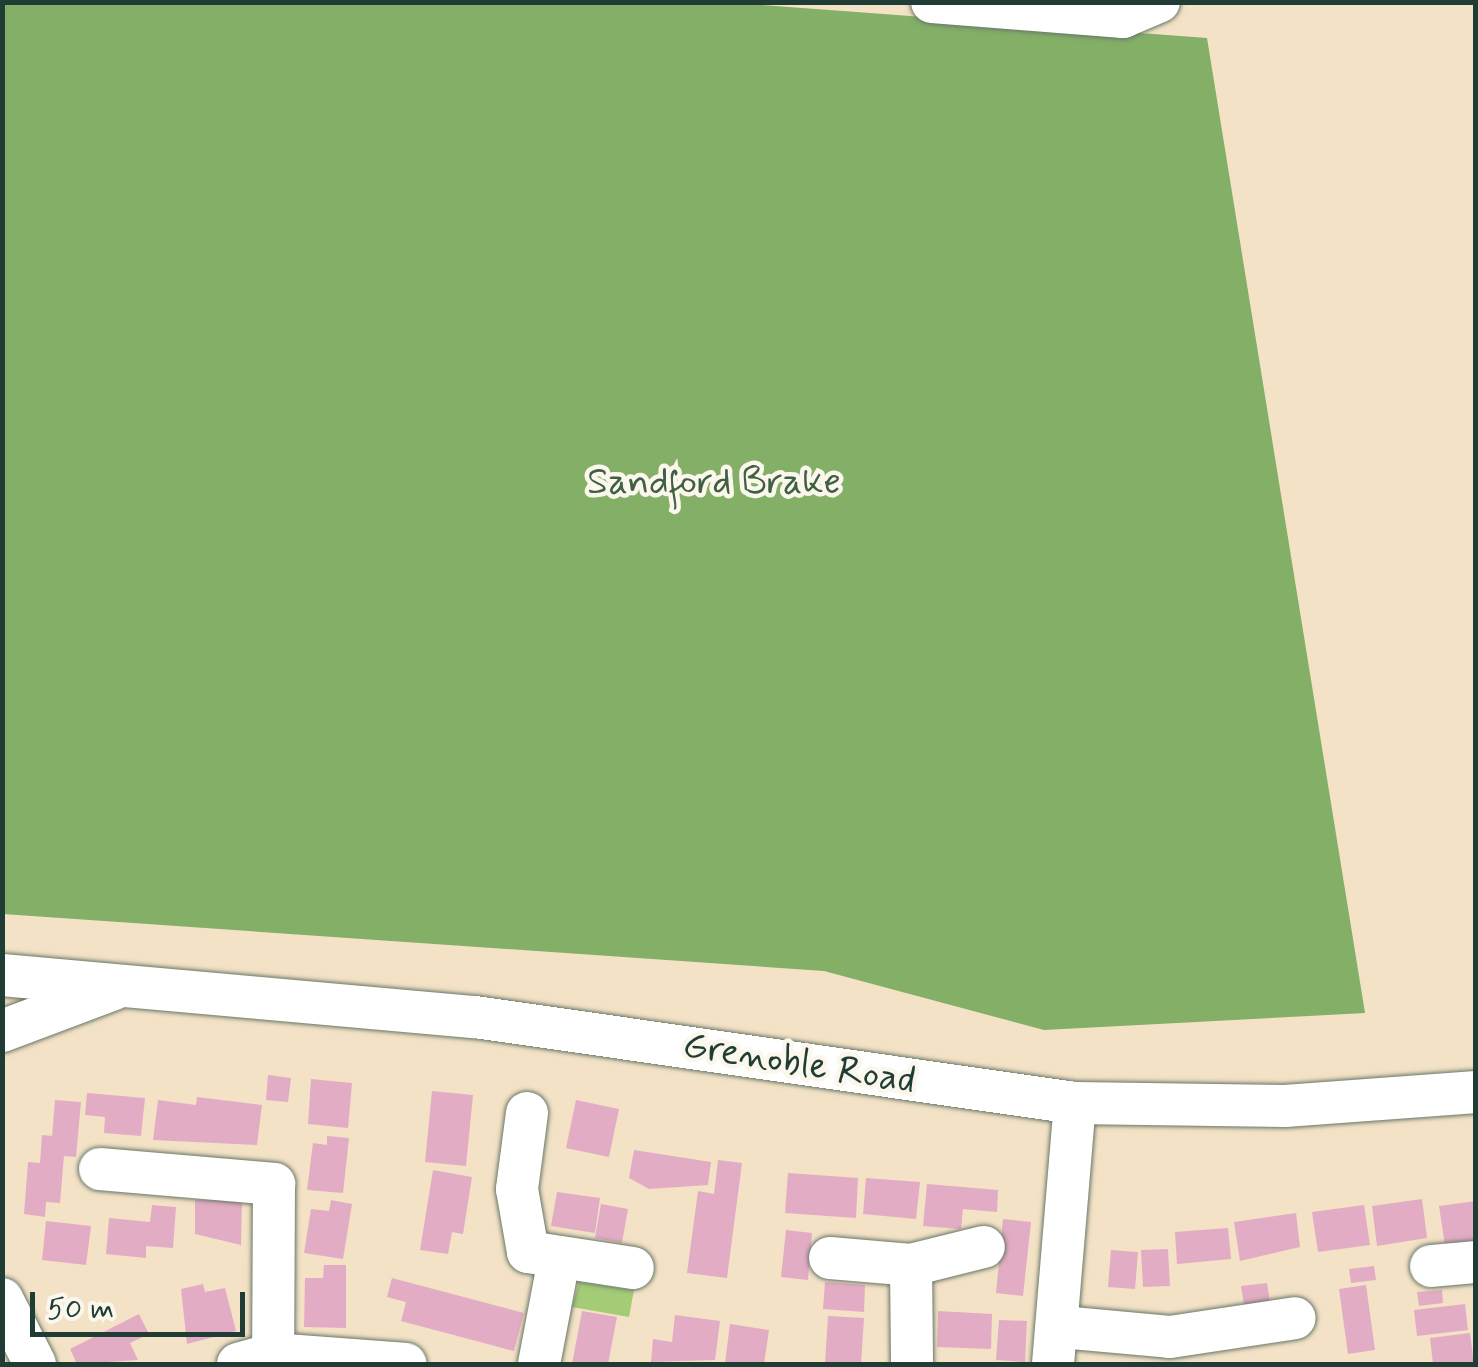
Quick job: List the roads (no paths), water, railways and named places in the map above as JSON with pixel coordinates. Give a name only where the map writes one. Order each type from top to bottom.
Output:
[{"type":"street","points":[[932,2],[1123,16],[1159,2]]},
{"type":"street","name":"Grenoble Road","points":[[2,976],[475,1017],[1075,1103],[1285,1106],[1476,1092]]},
{"type":"street","name":"Grenoble Road","points":[[2,1031],[124,986]]},
{"type":"street","points":[[1075,1103],[1057,1346],[1170,1337],[1296,1318]]},
{"type":"street","points":[[527,1113],[517,1189],[544,1256],[539,1364]]},
{"type":"street","points":[[100,1169],[274,1184],[255,1359],[406,1364]]},
{"type":"street","points":[[830,1258],[911,1265],[984,1248]]},
{"type":"street","points":[[544,1256],[633,1268]]},
{"type":"street","points":[[1431,1266],[1476,1262]]},
{"type":"street","points":[[911,1265],[912,1364]]},
{"type":"street","points":[[2,1298],[35,1364]]},
{"type":"park label","name":"Sandford Brake","points":[[714,483]]}]
